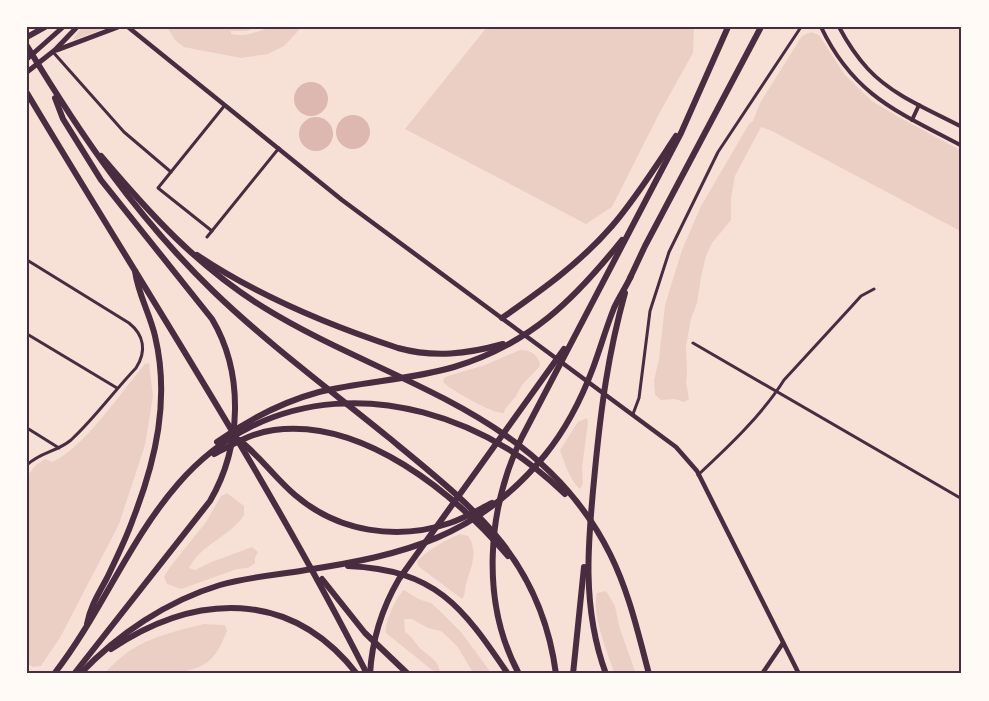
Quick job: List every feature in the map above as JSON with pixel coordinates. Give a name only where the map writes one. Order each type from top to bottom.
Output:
[{"type":"highway","points":[[27,37],[45,27]]},
{"type":"highway","points":[[27,59],[63,27]]},
{"type":"highway","points":[[27,72],[54,51],[77,27]]},
{"type":"highway","points":[[54,51],[118,27]]},
{"type":"highway","points":[[369,674],[379,624],[396,584],[564,354],[689,118],[728,27]]},
{"type":"highway","points":[[80,674],[136,626],[186,598],[226,584],[336,566],[414,548],[441,537],[502,498],[546,454],[568,422],[585,389],[614,309],[761,27]]},
{"type":"highway","points":[[27,46],[76,126],[131,200],[179,256],[257,332],[463,500],[495,533],[522,571],[544,621],[556,674]]},
{"type":"highway","points":[[53,89],[63,119],[98,176],[205,309],[218,329],[227,352],[233,380],[235,408],[229,449],[221,480],[200,516],[74,674]]},
{"type":"highway","points":[[27,93],[135,267],[303,551],[369,674]]},
{"type":"highway","points":[[502,318],[567,270],[608,230],[635,196],[689,118]]},
{"type":"highway","points":[[76,126],[172,237],[225,281],[283,319],[489,422],[542,464],[581,508],[603,541],[620,576],[649,674]]},
{"type":"highway","points":[[54,674],[87,627],[158,510],[184,477],[219,446],[274,408],[312,394],[431,373],[477,359],[515,341],[563,306],[587,283],[631,229]]},
{"type":"highway","points":[[172,237],[215,267],[258,292],[398,348],[424,353],[454,354],[515,341]]},
{"type":"highway","points":[[87,627],[92,608],[138,506],[153,459],[160,421],[162,384],[159,355],[152,323],[138,286],[135,267]]},
{"type":"highway","points":[[573,674],[588,547],[601,402],[611,345],[631,276]]},
{"type":"highway","points":[[519,674],[506,645],[495,599],[493,558],[497,513],[510,465],[555,368]]},
{"type":"highway","points":[[253,422],[324,404],[371,403],[427,414],[485,436],[528,463],[581,508]]},
{"type":"highway","points":[[219,446],[260,433],[292,429],[321,431],[345,438],[387,456],[433,486],[466,511],[522,571]]},
{"type":"highway","points":[[236,438],[250,448],[297,497],[318,512],[342,523],[369,530],[404,532],[467,520]]},
{"type":"highway","points":[[588,547],[590,612],[606,674]]},
{"type":"highway","points":[[303,551],[349,614],[377,646],[408,674]]},
{"type":"highway","points":[[336,566],[388,570],[415,579],[436,590],[456,605],[470,620],[508,674]]},
{"type":"highway","points":[[86,667],[128,639],[165,620],[193,612],[238,608],[271,614],[303,626],[330,645],[357,674]]},
{"type":"main road","points":[[128,27],[342,200],[676,447],[698,474],[799,674]]},
{"type":"main road","points":[[762,674],[783,643]]},
{"type":"street","points":[[633,414],[639,398],[650,311],[669,252],[718,152],[801,27]]},
{"type":"street","points":[[821,27],[838,58],[857,82],[881,102],[962,146]]},
{"type":"street","points":[[838,27],[869,70],[888,87],[962,127]]},
{"type":"street","points":[[54,51],[124,132],[171,171]]},
{"type":"street","points":[[212,231],[158,188],[225,105]]},
{"type":"street","points":[[912,120],[919,105]]},
{"type":"street","points":[[207,237],[279,148]]},
{"type":"street","points":[[27,260],[129,323],[142,342],[143,354],[139,363],[76,435],[59,448],[38,456],[27,465]]},
{"type":"street","points":[[698,474],[727,447],[777,392],[784,380],[861,296],[874,289]]},
{"type":"street","points":[[27,334],[117,388]]},
{"type":"street","points":[[693,343],[962,499]]},
{"type":"street","points":[[27,428],[59,448]]},
{"type":"shaded area","points":[[276,26],[302,27],[284,46],[268,54],[241,58],[184,47],[175,40],[167,27],[257,27],[246,31],[231,31],[231,34],[242,35]]},
{"type":"shaded area","points":[[82,27],[109,27],[74,40]]},
{"type":"shaded area","points":[[487,27],[694,27],[693,53],[612,207],[586,224],[405,129]]},
{"type":"shaded area","points":[[811,32],[819,35],[845,75],[872,101],[962,151],[962,232],[761,127],[735,176],[731,198],[731,220],[712,243],[706,256],[686,346],[686,382],[689,399],[684,402],[675,399],[661,400],[655,395],[654,380],[659,359],[665,305],[682,250],[701,206],[749,124],[753,121],[760,103],[802,36]]},
{"type":"shaded area","points":[[311,82],[323,87],[328,99],[323,111],[311,116],[299,111],[294,99],[299,87]]},
{"type":"shaded area","points":[[353,115],[365,120],[370,132],[365,144],[353,149],[341,144],[336,132],[341,120]]},
{"type":"shaded area","points":[[316,117],[328,122],[333,134],[328,146],[316,151],[304,146],[299,134],[304,122]]},
{"type":"shaded area","points":[[520,350],[534,354],[540,366],[522,385],[504,413],[499,413],[473,401],[443,382],[448,376],[485,365]]},
{"type":"shaded area","points":[[149,363],[153,396],[145,445],[119,524],[61,636],[41,666],[33,667],[27,664],[27,476],[36,465],[45,459],[52,462],[76,445],[145,364]]},
{"type":"shaded area","points":[[587,418],[582,468],[583,484],[580,489],[570,476],[560,450],[578,422]]},
{"type":"shaded area","points":[[227,493],[244,506],[244,515],[238,523],[208,546],[189,568],[195,570],[252,547],[258,552],[255,563],[248,568],[237,569],[181,589],[167,584],[164,577],[170,567],[206,522],[221,496]]},
{"type":"shaded area","points":[[460,534],[468,536],[474,554],[462,599],[418,566],[417,561],[448,539]]},
{"type":"shaded area","points":[[404,590],[418,599],[431,603],[440,611],[461,632],[492,674],[474,674],[457,646],[441,631],[428,628],[412,619],[404,619],[405,632],[436,662],[440,672],[432,670],[386,633],[391,610]]},
{"type":"shaded area","points":[[606,591],[615,606],[619,626],[636,674],[615,674],[608,656],[596,611],[597,593]]},
{"type":"shaded area","points":[[204,624],[225,625],[227,631],[216,653],[202,666],[175,673],[103,674],[121,657],[142,644],[162,635]]}]
